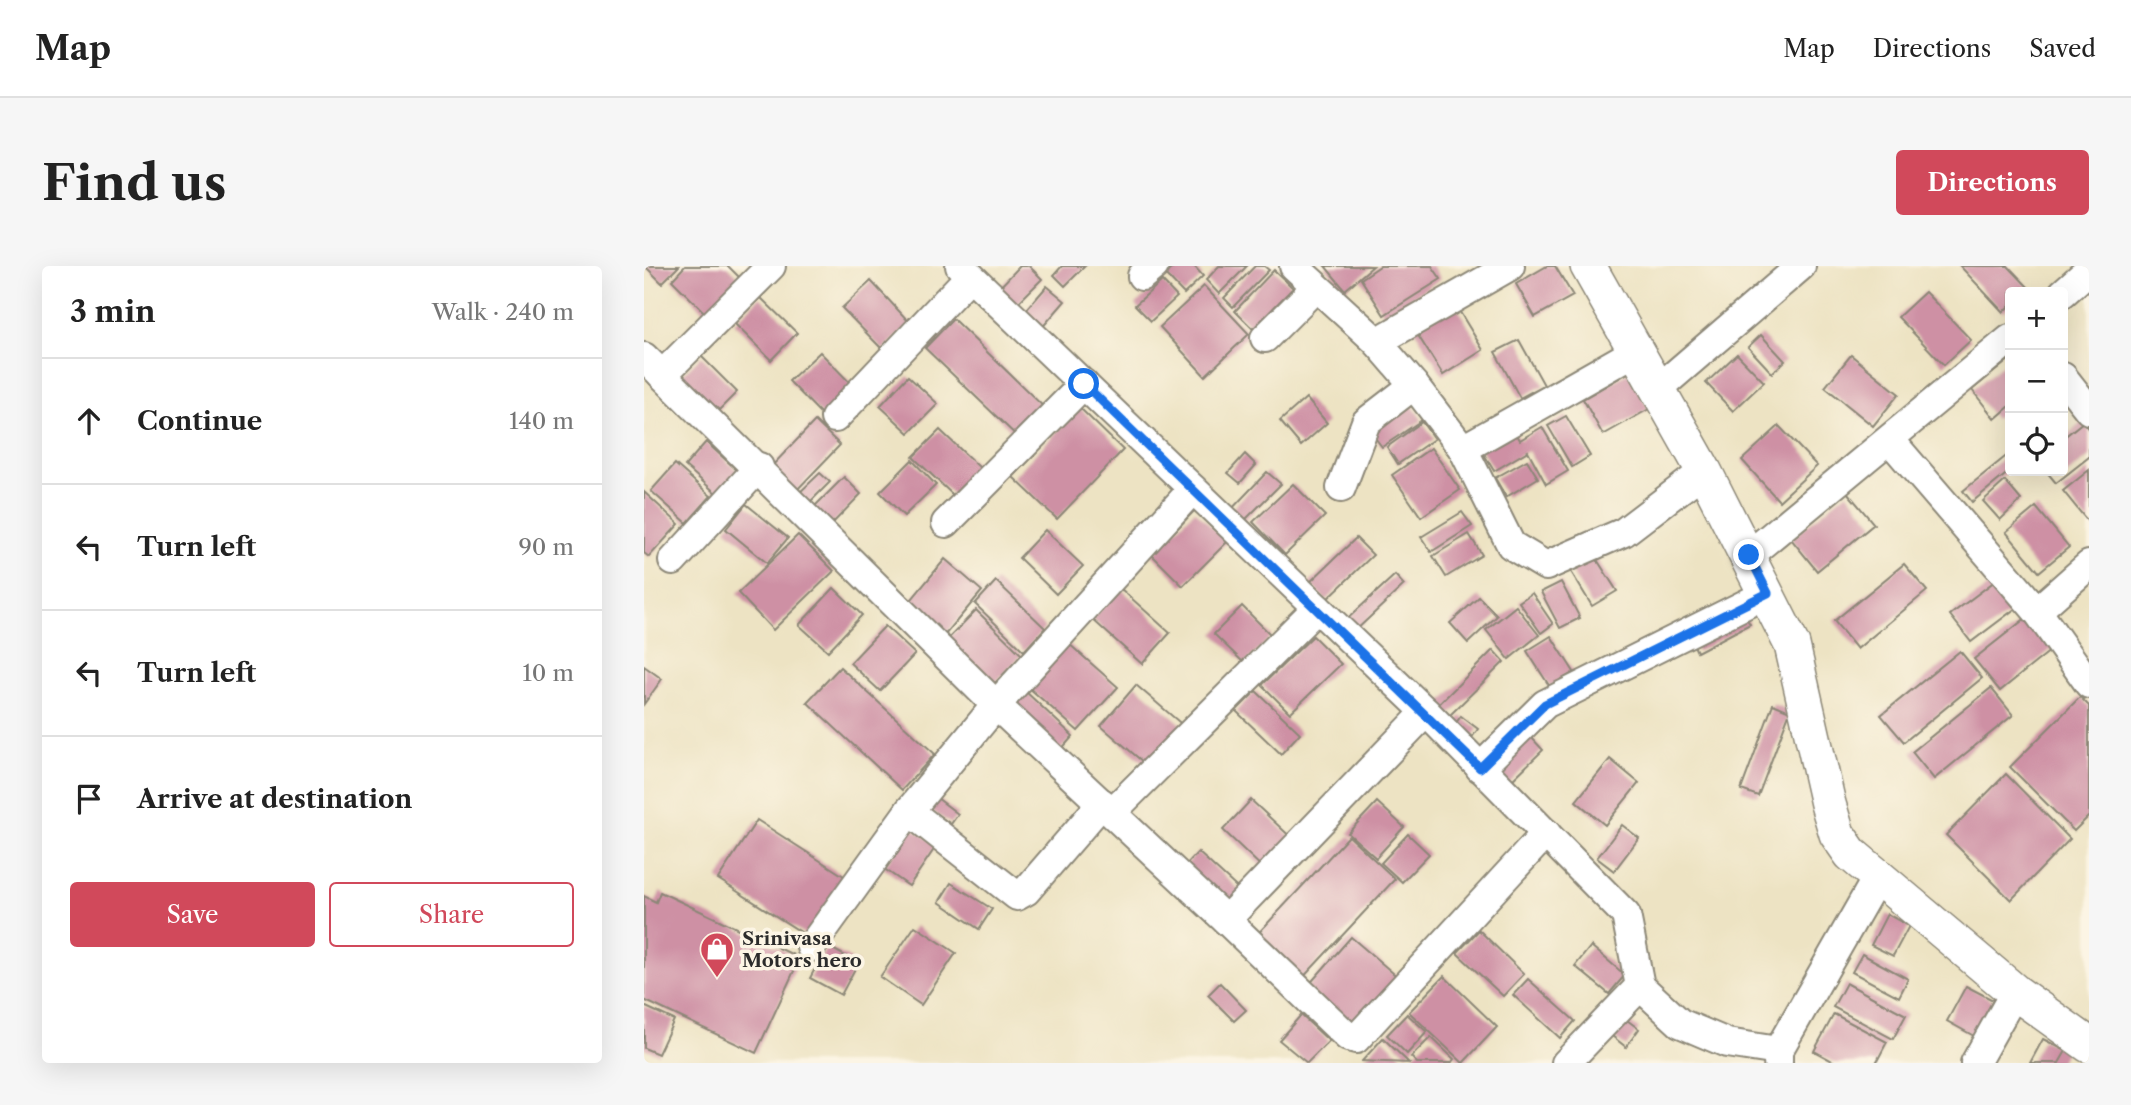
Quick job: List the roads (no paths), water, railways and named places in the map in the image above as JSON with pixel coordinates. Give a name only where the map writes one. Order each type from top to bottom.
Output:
[{"type":"street","points":[[771,266],[653,366],[759,467],[996,705],[1348,1037],[1356,1039],[1546,833]]},
{"type":"street","points":[[1294,266],[1377,342],[1414,385],[1463,449],[1511,545],[1546,566],[1624,532],[1704,471]]},
{"type":"street","points":[[1377,342],[1510,266]]},
{"type":"street","points":[[1588,266],[1704,471],[1793,645],[1808,725],[1837,834],[1851,854],[2015,992],[2088,1041]]},
{"type":"street","points":[[1658,389],[1801,266]]},
{"type":"street","points":[[2068,289],[2089,270]]},
{"type":"street","points":[[835,418],[965,271],[1426,712],[1626,915],[1640,986],[1680,1023],[1727,1043],[1778,1057],[1878,876]]},
{"type":"street","points":[[1265,338],[1316,287]]},
{"type":"street","points":[[1749,555],[2005,343]]},
{"type":"street","points":[[1463,449],[1636,351]]},
{"type":"street","points":[[2068,383],[2089,410]]},
{"type":"street","points":[[946,523],[1084,384]]},
{"type":"street","points":[[1341,488],[1366,422],[1414,385]]},
{"type":"street","points":[[1890,440],[2037,611],[2089,684]]},
{"type":"street","points":[[673,561],[759,467]]},
{"type":"street","points":[[811,947],[909,810],[996,705],[1193,489]]},
{"type":"street","points":[[2037,611],[2089,565]]},
{"type":"street","points":[[1480,768],[1545,704],[1768,593]]},
{"type":"street","points":[[909,810],[1017,896],[1026,891],[1107,807],[1317,608]]},
{"type":"street","points":[[1226,920],[1426,712]]},
{"type":"street","points":[[1566,1063],[1640,986]]},
{"type":"street","points":[[1975,1063],[2015,992]]},
{"type":"place","name":"Srinivasa Motors hero","points":[[717,979]]}]
